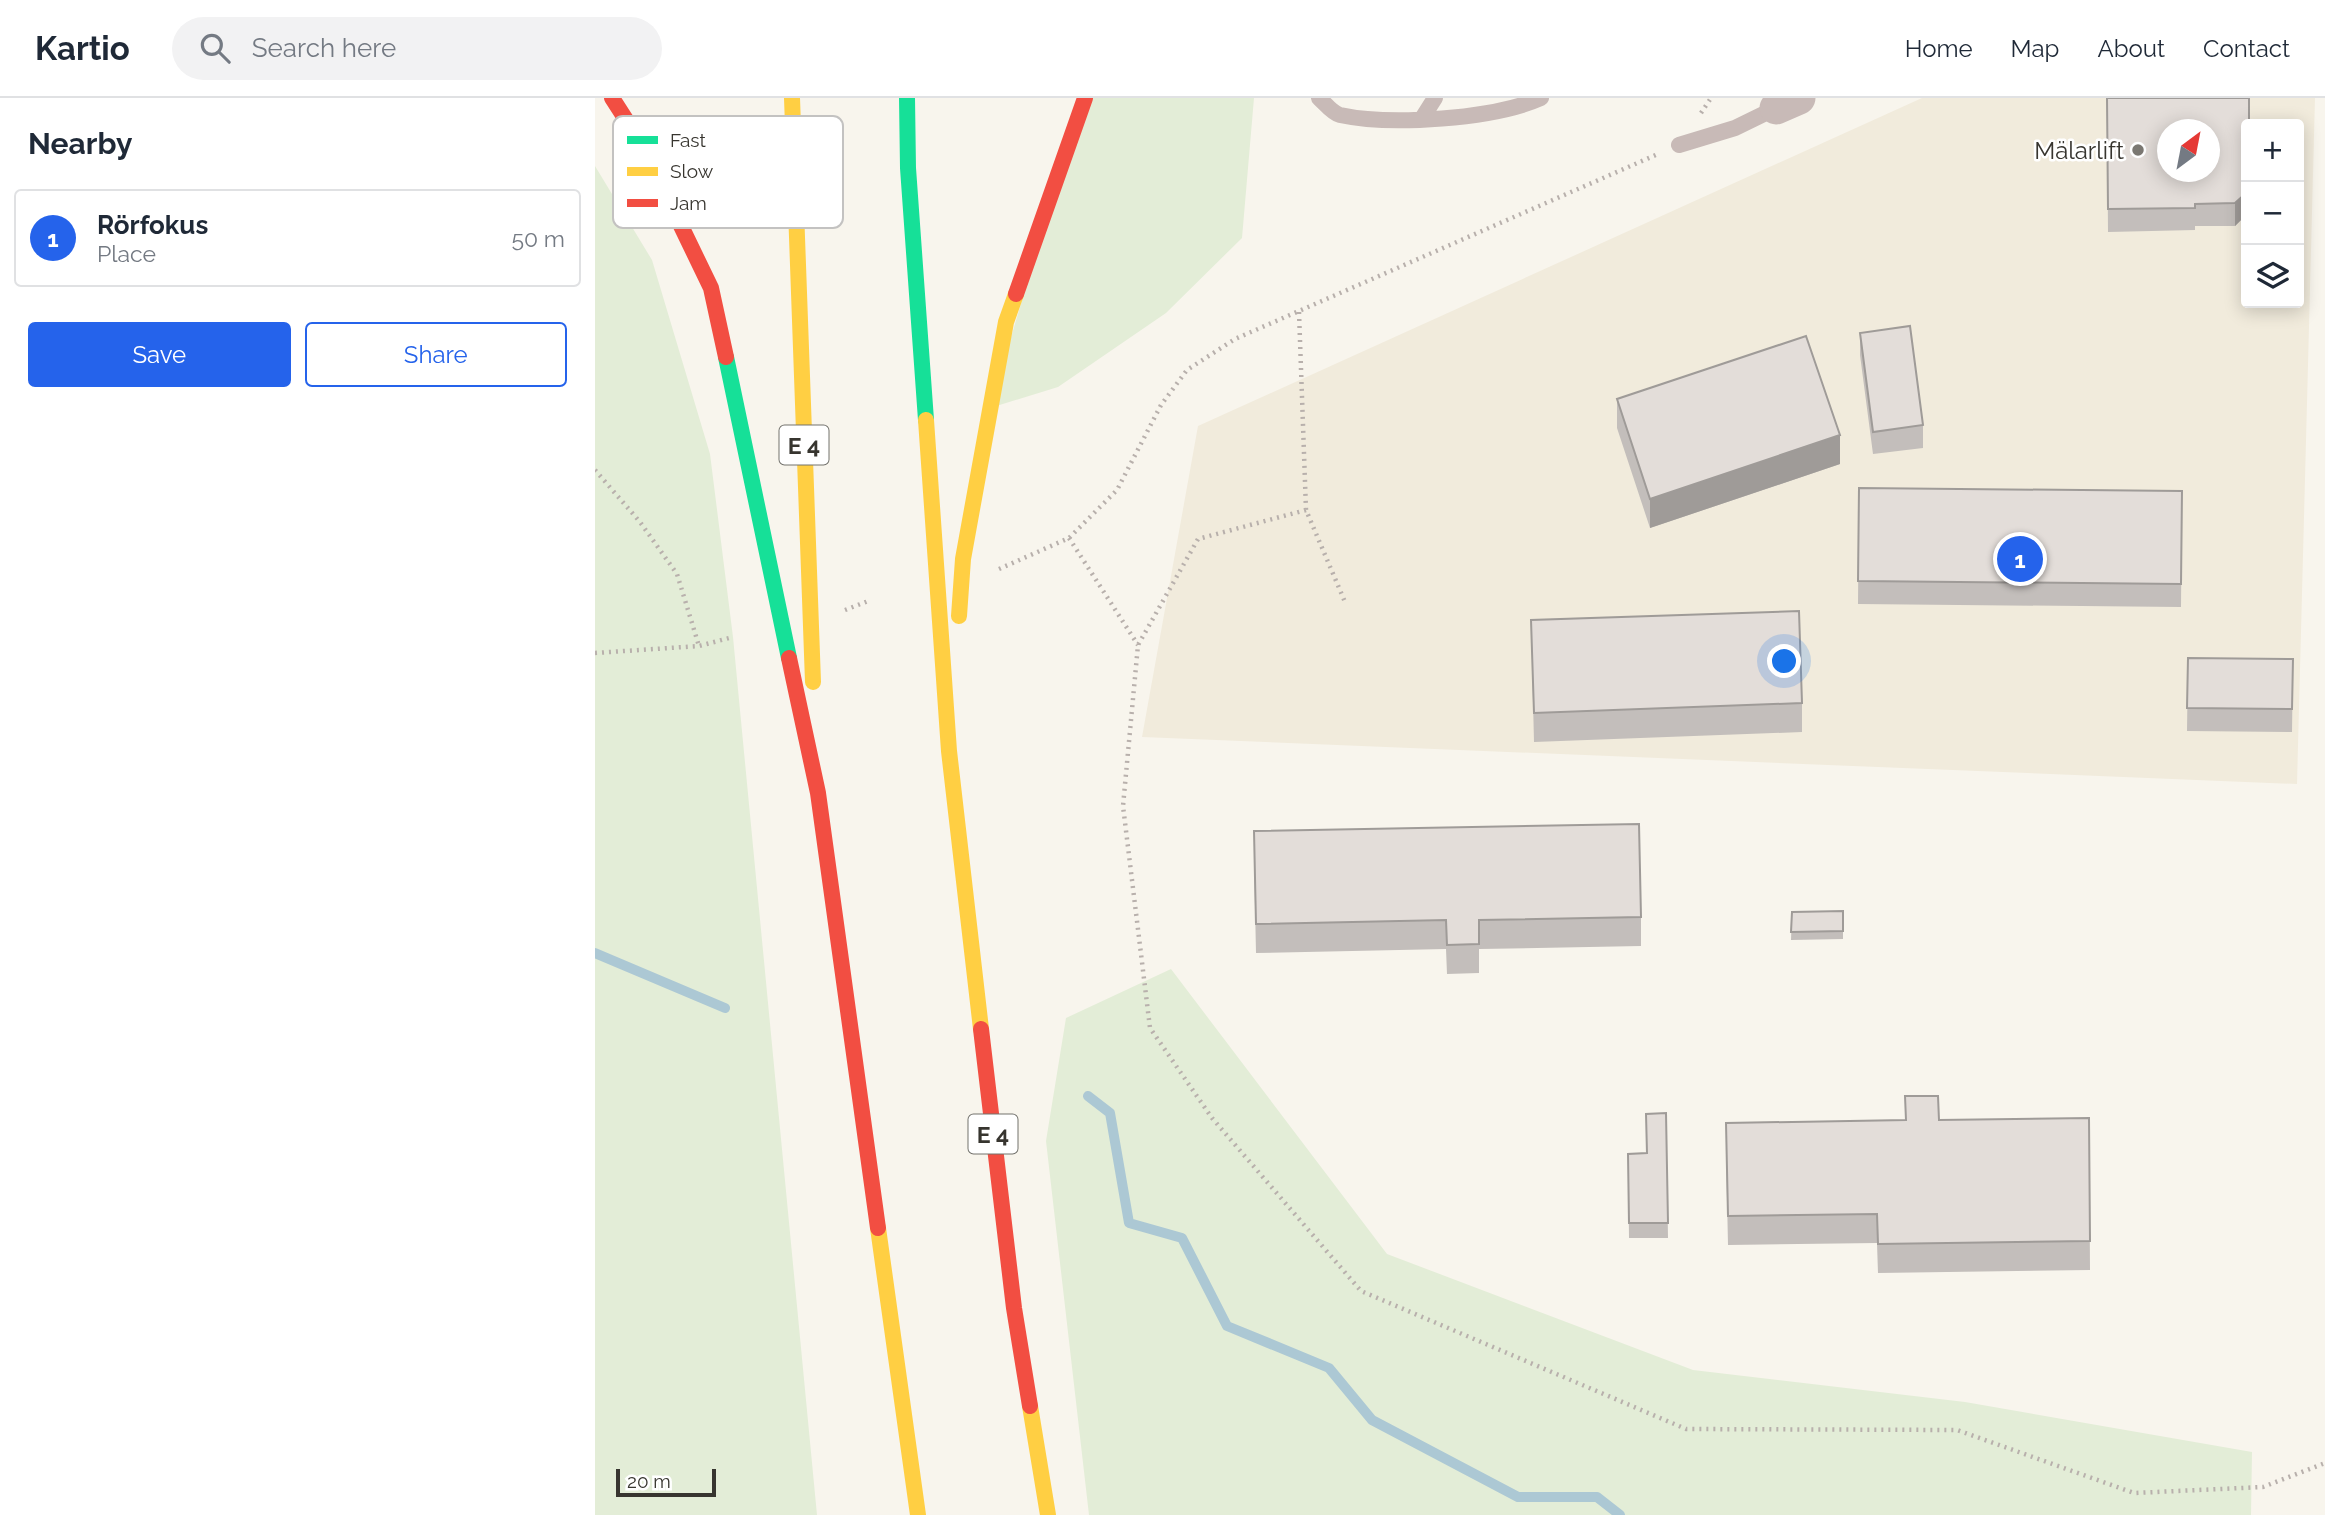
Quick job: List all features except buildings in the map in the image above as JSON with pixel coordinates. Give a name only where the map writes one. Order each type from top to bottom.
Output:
[{"type":"highway","points":[[612,98],[624,116]]},
{"type":"highway","name":"E 4","points":[[792,98],[793,116]]},
{"type":"highway","name":"E 4","points":[[907,98],[908,168],[949,751],[1014,1308],[1048,1515]]},
{"type":"highway","points":[[949,751],[963,559],[1006,322],[1085,98]]},
{"type":"highway","points":[[682,228],[711,288],[818,793]]},
{"type":"highway","name":"E 4","points":[[797,228],[818,793],[918,1515]]},
{"type":"lane","points":[[1319,98],[1337,114],[1421,120],[1520,107],[1541,98]]},
{"type":"lane","points":[[1421,120],[1435,98]]},
{"type":"lane","points":[[1679,145],[1735,128],[1778,101]]},
{"type":"path","points":[[986,574],[1069,538],[1117,490],[1161,405],[1187,370],[1235,339],[1679,145],[1711,98]]},
{"type":"path","points":[[1299,312],[1305,510],[1345,602]]},
{"type":"path","points":[[595,470],[639,522],[677,574],[699,646]]},
{"type":"path","points":[[1305,510],[1198,539],[1138,645],[1123,806],[1150,1028],[1212,1118],[1361,1292],[1686,1429],[1957,1430],[2134,1493],[2263,1487],[2325,1463]]},
{"type":"path","points":[[1069,538],[1138,645]]},
{"type":"path","points":[[595,653],[699,646],[733,638]]},
{"type":"shaded area","points":[[1922,98],[2315,98],[2297,784],[1142,737],[1198,426]]},
{"type":"green space","points":[[1082,98],[1254,98],[1242,238],[1166,313],[1058,387],[990,408]]},
{"type":"green space","points":[[595,166],[613,196],[613,228],[633,228],[652,260],[710,454],[733,637],[817,1515],[595,1515]]},
{"type":"green space","points":[[1171,969],[1387,1254],[1693,1370],[1965,1402],[2252,1452],[2251,1515],[1089,1515],[1046,1141],[1066,1018]]},
{"type":"waterway","points":[[595,953],[725,1008]]},
{"type":"waterway","points":[[1088,1096],[1110,1113],[1129,1223],[1182,1238],[1227,1326],[1329,1368],[1372,1420],[1518,1497],[1597,1497],[1620,1515]]},
{"type":"traffic: fast","points":[[907,98],[908,168],[926,420]]},
{"type":"traffic: fast","points":[[726,357],[789,658]]},
{"type":"traffic: slow","points":[[792,98],[793,116]]},
{"type":"traffic: slow","points":[[797,228],[813,682]]},
{"type":"traffic: slow","points":[[959,616],[963,559],[1006,322],[1016,294]]},
{"type":"traffic: slow","points":[[926,420],[949,751],[981,1029]]},
{"type":"traffic: slow","points":[[878,1228],[918,1515]]},
{"type":"traffic: slow","points":[[1030,1406],[1048,1515]]},
{"type":"traffic: jam","points":[[612,98],[624,116]]},
{"type":"traffic: jam","points":[[1016,294],[1085,98]]},
{"type":"traffic: jam","points":[[682,228],[711,288],[726,357]]},
{"type":"traffic: jam","points":[[789,658],[818,793],[878,1228]]},
{"type":"traffic: jam","points":[[981,1029],[1014,1308],[1030,1406]]},
{"type":"place","name":"Mälarlift","points":[[2138,150]]},
{"type":"place","name":"Rörfokus","points":[[2020,559]]}]
